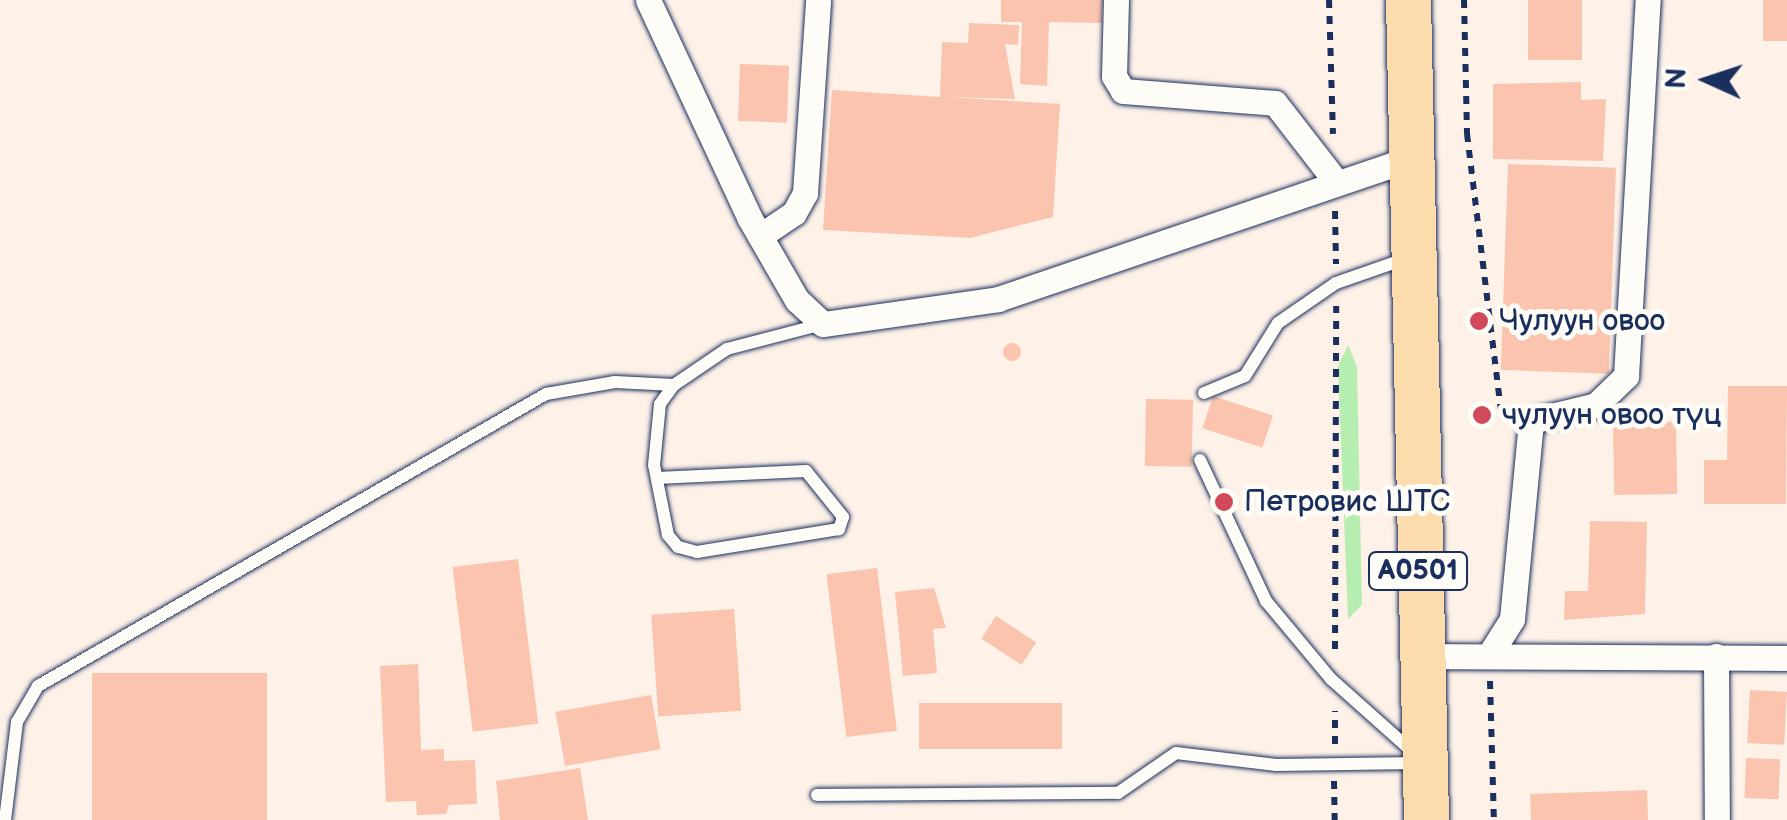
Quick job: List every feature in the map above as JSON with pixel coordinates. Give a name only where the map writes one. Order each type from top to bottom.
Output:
[{"type":"highway","name":"A0501","points":[[1408,0],[1426,820]]},
{"type":"street","points":[[648,0],[760,236],[797,300],[823,324],[998,300],[1334,179],[1412,158]]},
{"type":"street","points":[[760,236],[794,213],[804,193],[818,0]]},
{"type":"street","points":[[1116,0],[1114,76],[1123,92],[1275,103],[1334,179]]},
{"type":"street","points":[[1490,654],[1512,619],[1531,421],[1596,404],[1626,376],[1648,0]]},
{"type":"street","points":[[1421,656],[1787,658]]},
{"type":"street","points":[[1716,656],[1717,820]]},
{"type":"lane","points":[[1204,393],[1245,376],[1278,323],[1336,284],[1416,255]]},
{"type":"lane","points":[[657,478],[806,470],[843,517],[818,536],[697,552],[668,535],[657,478],[660,404],[674,385],[727,349],[823,324]]},
{"type":"lane","points":[[5,820],[17,722],[38,686],[546,394],[614,382],[674,385]]},
{"type":"lane","points":[[1200,460],[1266,601],[1336,683],[1425,762]]},
{"type":"lane","points":[[817,795],[1118,793],[1176,754],[1334,766],[1425,762]]},
{"type":"path","points":[[1329,0],[1336,284],[1335,820]]},
{"type":"path","points":[[1464,0],[1467,134],[1503,426]]},
{"type":"path","points":[[1490,654],[1494,820]]},
{"type":"green space","points":[[1348,345],[1357,367],[1362,605],[1348,619],[1338,366]]},
{"type":"building","points":[[1001,0],[1102,0],[1102,23],[1049,22],[1047,86],[1020,84],[1022,22],[1001,22]]},
{"type":"building","points":[[1528,0],[1582,0],[1582,60],[1528,60]]},
{"type":"building","points":[[1763,0],[1787,0],[1787,41],[1763,41]]},
{"type":"building","points":[[969,23],[1019,25],[1018,45],[1005,44],[1015,99],[946,97],[1060,104],[1053,217],[970,238],[823,230],[832,90],[940,97],[942,42],[968,43]]},
{"type":"building","points":[[740,64],[789,66],[787,123],[738,121]]},
{"type":"building","points":[[1581,82],[1581,100],[1606,99],[1603,161],[1493,159],[1493,84]]},
{"type":"building","points":[[1508,164],[1616,168],[1609,374],[1501,370]]},
{"type":"building","points":[[1012,343],[1021,352],[1012,361],[1003,352]]},
{"type":"building","points":[[1728,386],[1787,386],[1786,504],[1704,504],[1704,460],[1727,460]]},
{"type":"building","points":[[1213,396],[1273,415],[1262,448],[1202,428]]},
{"type":"building","points":[[1146,399],[1193,400],[1192,467],[1145,466]]},
{"type":"building","points":[[1676,422],[1677,494],[1614,495],[1613,423]]},
{"type":"building","points":[[1590,521],[1647,522],[1645,614],[1564,620],[1565,591],[1588,591]]},
{"type":"building","points":[[518,559],[538,724],[473,732],[452,567]]},
{"type":"building","points":[[877,568],[897,731],[846,737],[826,574]]},
{"type":"building","points":[[934,588],[946,628],[933,629],[937,673],[903,676],[895,592]]},
{"type":"building","points":[[734,609],[741,711],[658,717],[651,615]]},
{"type":"building","points":[[996,616],[1036,642],[1022,665],[981,639]]},
{"type":"building","points":[[418,664],[421,750],[444,749],[444,761],[475,760],[477,804],[449,805],[446,814],[417,815],[416,801],[386,802],[380,666]]},
{"type":"building","points":[[92,673],[267,673],[267,820],[92,820]]},
{"type":"building","points":[[1750,690],[1787,692],[1784,745],[1747,743]]},
{"type":"building","points":[[651,695],[661,749],[565,766],[555,712]]},
{"type":"building","points":[[919,703],[1062,703],[1062,749],[919,749]]},
{"type":"building","points":[[1746,758],[1780,759],[1779,799],[1745,798]]},
{"type":"building","points":[[580,768],[588,820],[500,820],[496,781]]},
{"type":"building","points":[[1647,790],[1648,820],[1531,820],[1530,794]]},
{"type":"place","name":"Чулуун овоо","points":[[1479,321]]},
{"type":"place","name":"чулуун овоо түц","points":[[1482,415]]},
{"type":"place","name":"Петровис ШТС","points":[[1224,502]]}]
